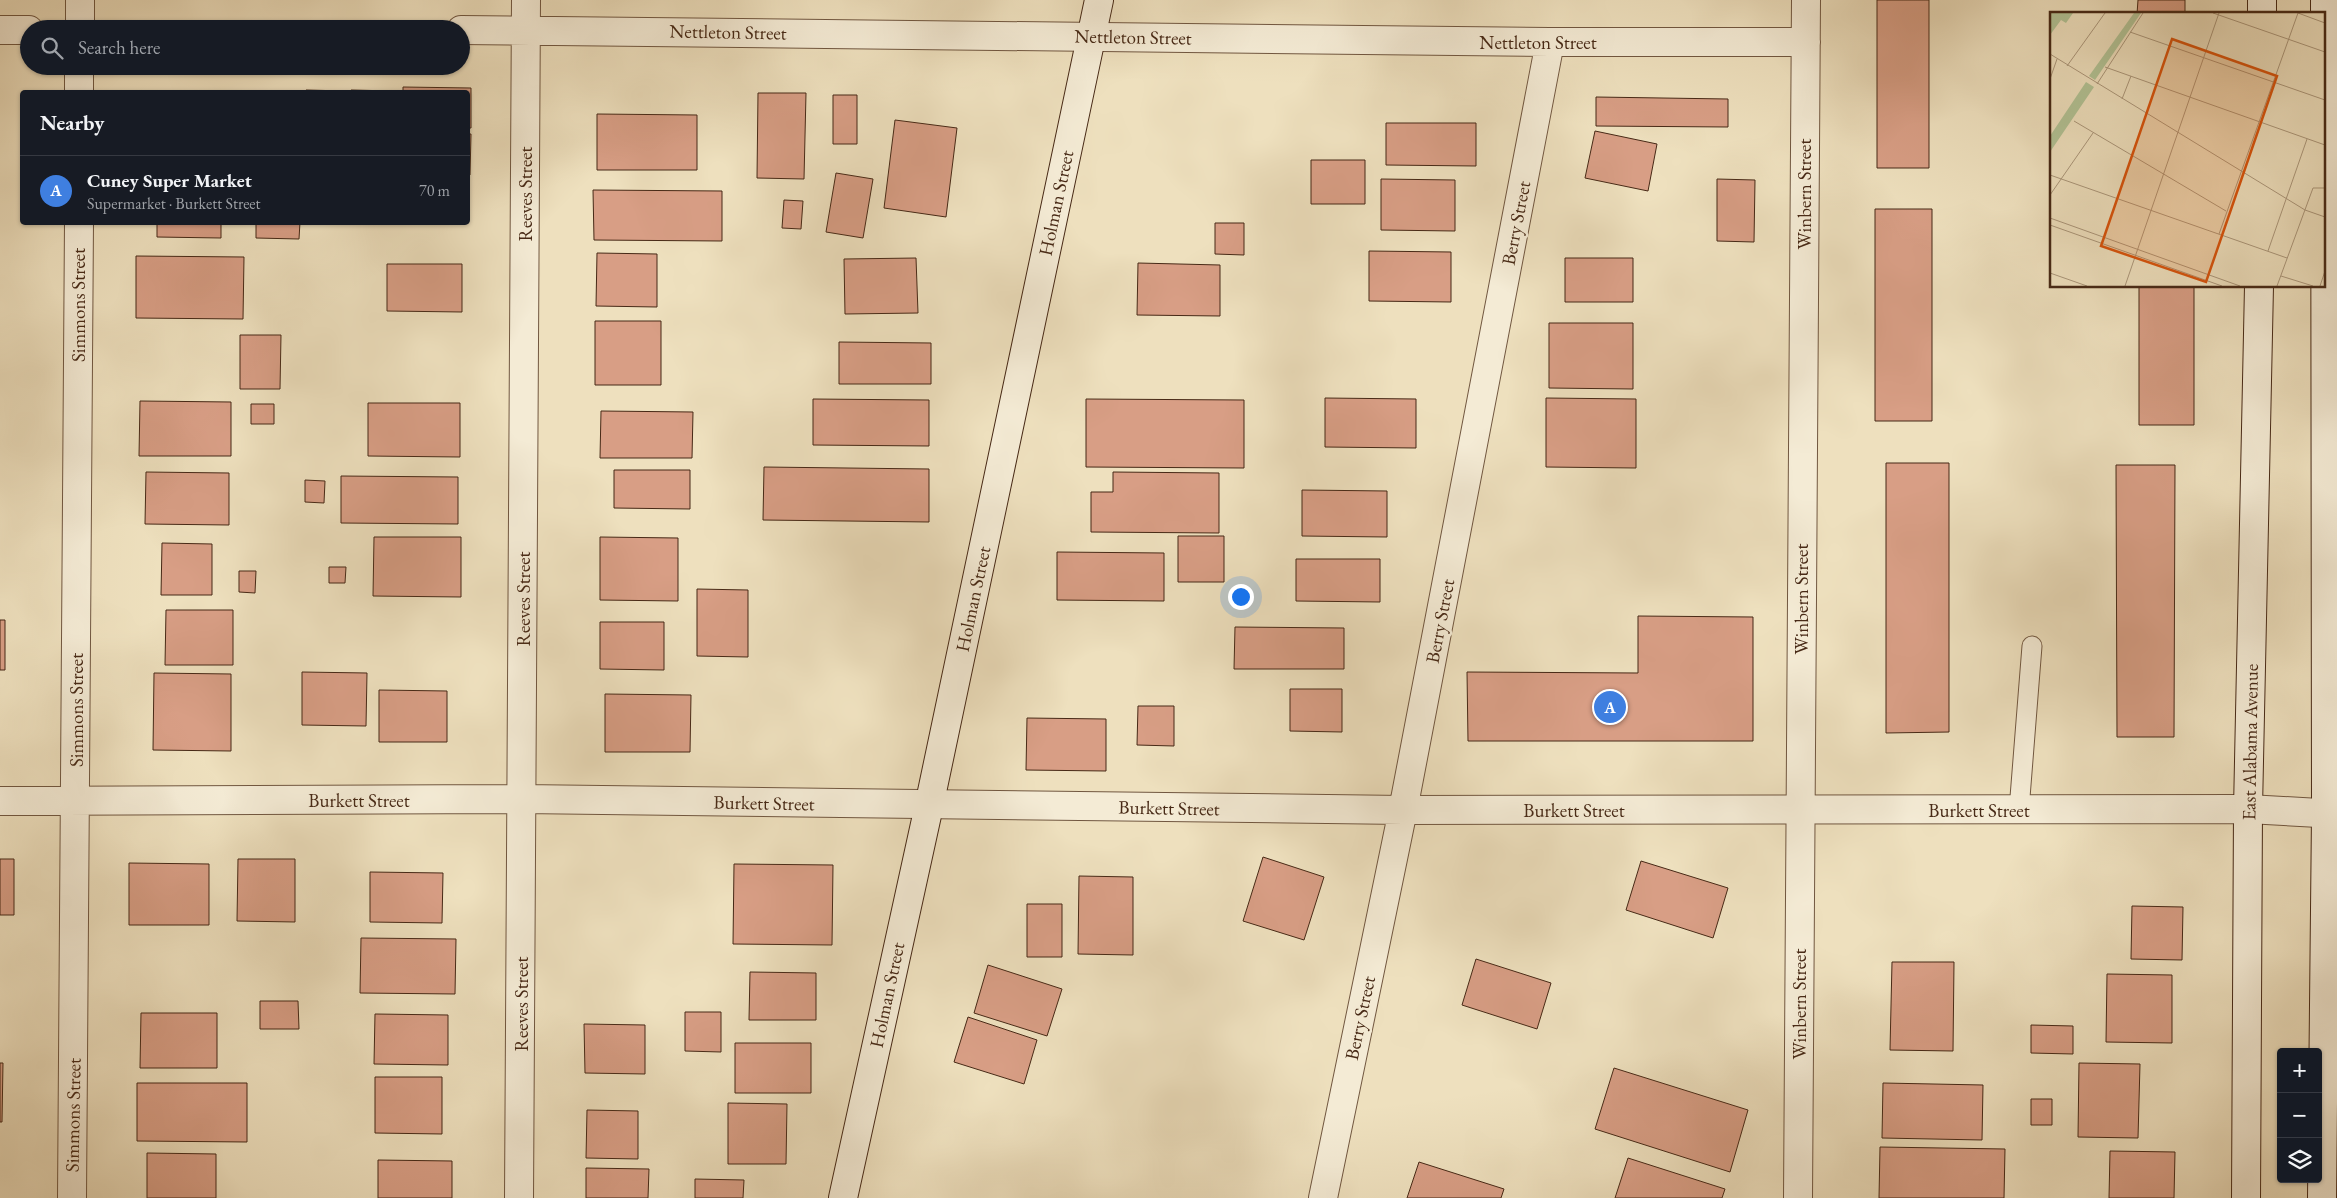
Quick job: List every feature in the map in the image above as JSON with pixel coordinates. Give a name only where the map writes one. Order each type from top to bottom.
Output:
[{"type":"street","points":[[80,0],[80,20]]},
{"type":"street","name":"Reeves Street","points":[[519,1198],[526,0]]},
{"type":"street","name":"Holman Street","points":[[842,1198],[929,806],[1099,0]]},
{"type":"street","name":"Winbern Street","points":[[1798,1198],[1806,0]]},
{"type":"street","points":[[2324,83],[2325,0]]},
{"type":"street","points":[[0,30],[20,30]]},
{"type":"street","name":"Nettleton Street","points":[[470,30],[1550,42],[1806,42]]},
{"type":"street","name":"Berry Street","points":[[1323,1198],[1403,810],[1550,42]]},
{"type":"street","points":[[79,90],[80,75]]},
{"type":"street","name":"Simmons Street","points":[[72,1198],[79,225]]},
{"type":"street","points":[[2322,1198],[2332,814],[2324,238]]},
{"type":"street","name":"East Alabama Avenue","points":[[2246,1198],[2248,809],[2259,288]]},
{"type":"street","name":"Burkett Street","points":[[0,802],[76,800],[522,799],[929,806],[1403,810],[2248,809],[2332,814]]},
{"type":"lane","points":[[2324,166],[2337,166]]},
{"type":"lane","points":[[2019,810],[2032,646]]},
{"type":"building","points":[[1877,0],[1929,0],[1929,168],[1877,168]]},
{"type":"building","points":[[2138,0],[2185,0],[2185,12],[2137,12]]},
{"type":"building","points":[[403,87],[471,88],[471,128],[470,90],[403,90]]},
{"type":"building","points":[[758,93],[806,93],[804,179],[757,178]]},
{"type":"building","points":[[833,95],[857,95],[857,144],[833,144]]},
{"type":"building","points":[[1596,97],[1728,99],[1728,127],[1596,126]]},
{"type":"building","points":[[597,114],[697,115],[697,170],[597,170]]},
{"type":"building","points":[[895,120],[957,128],[946,217],[884,208]]},
{"type":"building","points":[[1386,123],[1476,123],[1476,166],[1386,165]]},
{"type":"building","points":[[1595,131],[1657,144],[1648,191],[1585,178]]},
{"type":"building","points":[[470,134],[471,134],[470,175]]},
{"type":"building","points":[[1311,160],[1365,160],[1365,204],[1311,204]]},
{"type":"building","points":[[836,173],[873,179],[863,238],[826,232]]},
{"type":"building","points":[[1381,179],[1455,180],[1455,231],[1381,230]]},
{"type":"building","points":[[1717,179],[1755,180],[1754,242],[1717,241]]},
{"type":"building","points":[[593,190],[722,191],[722,241],[594,240]]},
{"type":"building","points":[[784,200],[803,201],[801,229],[782,228]]},
{"type":"building","points":[[1875,209],[1932,209],[1932,421],[1875,421]]},
{"type":"building","points":[[1215,223],[1244,223],[1244,255],[1215,254]]},
{"type":"building","points":[[157,225],[221,225],[221,238],[157,237]]},
{"type":"building","points":[[256,225],[300,225],[299,239],[256,238]]},
{"type":"building","points":[[1369,251],[1451,252],[1451,302],[1369,301]]},
{"type":"building","points":[[597,253],[657,254],[657,307],[596,306]]},
{"type":"building","points":[[136,256],[244,257],[243,319],[136,318]]},
{"type":"building","points":[[916,258],[918,313],[845,314],[844,259]]},
{"type":"building","points":[[1565,258],[1633,258],[1633,302],[1565,302]]},
{"type":"building","points":[[1138,263],[1220,265],[1220,316],[1137,315]]},
{"type":"building","points":[[387,264],[462,264],[462,312],[387,311]]},
{"type":"building","points":[[2139,288],[2194,288],[2194,425],[2139,425]]},
{"type":"building","points":[[595,321],[661,321],[661,385],[595,385]]},
{"type":"building","points":[[1549,323],[1633,323],[1633,389],[1549,388]]},
{"type":"building","points":[[240,335],[281,335],[280,389],[240,389]]},
{"type":"building","points":[[839,342],[931,343],[931,384],[839,384]]},
{"type":"building","points":[[1325,398],[1416,399],[1416,448],[1325,447]]},
{"type":"building","points":[[1546,398],[1636,399],[1636,468],[1546,467]]},
{"type":"building","points":[[813,399],[929,400],[929,446],[813,445]]},
{"type":"building","points":[[1086,399],[1244,400],[1244,468],[1086,467]]},
{"type":"building","points":[[140,401],[231,402],[231,456],[139,456]]},
{"type":"building","points":[[368,403],[460,403],[460,457],[368,456]]},
{"type":"building","points":[[251,404],[274,404],[274,424],[251,424]]},
{"type":"building","points":[[601,411],[693,412],[692,458],[600,458]]},
{"type":"building","points":[[1886,463],[1949,463],[1949,732],[1886,733]]},
{"type":"building","points":[[2116,465],[2175,465],[2174,737],[2117,737]]},
{"type":"building","points":[[764,467],[929,469],[929,522],[763,520]]},
{"type":"building","points":[[614,470],[690,470],[690,509],[614,508]]},
{"type":"building","points":[[146,472],[229,473],[229,525],[145,524]]},
{"type":"building","points":[[1113,472],[1219,473],[1219,533],[1091,532],[1091,492],[1113,492]]},
{"type":"building","points":[[341,476],[458,477],[458,524],[341,523]]},
{"type":"building","points":[[305,480],[325,481],[324,503],[305,502]]},
{"type":"building","points":[[1302,490],[1387,491],[1387,537],[1302,536]]},
{"type":"building","points":[[1178,536],[1224,536],[1224,582],[1178,582]]},
{"type":"building","points":[[374,537],[461,537],[461,597],[373,596]]},
{"type":"building","points":[[600,537],[678,538],[678,601],[600,600]]},
{"type":"building","points":[[162,543],[212,544],[212,595],[161,595]]},
{"type":"building","points":[[1057,552],[1164,553],[1164,601],[1057,600]]},
{"type":"building","points":[[1296,559],[1380,559],[1380,602],[1296,601]]},
{"type":"building","points":[[329,567],[346,567],[345,583],[329,583]]},
{"type":"building","points":[[239,571],[256,571],[255,593],[239,592]]},
{"type":"building","points":[[697,589],[748,590],[748,657],[697,656]]},
{"type":"building","points":[[166,610],[233,610],[233,665],[165,665]]},
{"type":"building","points":[[1638,616],[1753,617],[1753,741],[1468,741],[1467,672],[1638,673]]},
{"type":"building","points":[[0,620],[5,620],[5,670],[0,670]]},
{"type":"building","points":[[600,622],[664,622],[664,670],[600,669]]},
{"type":"building","points":[[1235,627],[1344,628],[1344,669],[1234,669]]},
{"type":"building","points":[[302,672],[367,673],[366,726],[302,725]]},
{"type":"building","points":[[154,673],[231,674],[231,751],[153,750]]},
{"type":"building","points":[[1290,689],[1342,689],[1342,732],[1290,731]]},
{"type":"building","points":[[379,690],[447,691],[447,742],[379,742]]},
{"type":"building","points":[[605,694],[691,695],[690,752],[605,752]]},
{"type":"building","points":[[1138,706],[1174,706],[1174,746],[1137,745]]},
{"type":"building","points":[[1027,718],[1106,719],[1106,771],[1026,770]]},
{"type":"building","points":[[1263,857],[1324,877],[1304,940],[1243,921]]},
{"type":"building","points":[[0,859],[14,859],[14,915],[0,915]]},
{"type":"building","points":[[238,859],[295,859],[295,922],[237,921]]},
{"type":"building","points":[[1641,861],[1728,888],[1713,938],[1626,910]]},
{"type":"building","points":[[129,863],[209,864],[209,925],[129,925]]},
{"type":"building","points":[[734,864],[833,865],[832,945],[733,944]]},
{"type":"building","points":[[370,872],[443,873],[442,923],[370,922]]},
{"type":"building","points":[[1079,876],[1133,877],[1133,955],[1078,954]]},
{"type":"building","points":[[1027,904],[1062,904],[1062,957],[1027,957]]},
{"type":"building","points":[[2132,906],[2183,907],[2182,960],[2131,959]]},
{"type":"building","points":[[361,938],[456,939],[455,994],[360,993]]},
{"type":"building","points":[[1476,959],[1551,983],[1537,1029],[1462,1005]]},
{"type":"building","points":[[1892,962],[1954,962],[1953,1051],[1890,1050]]},
{"type":"building","points":[[988,965],[1062,989],[1047,1036],[974,1013]]},
{"type":"building","points":[[750,972],[816,973],[816,1020],[749,1020]]},
{"type":"building","points":[[2107,974],[2172,975],[2172,1043],[2106,1042]]},
{"type":"building","points":[[260,1001],[298,1001],[299,1029],[260,1029]]},
{"type":"building","points":[[685,1012],[721,1012],[721,1052],[685,1051]]},
{"type":"building","points":[[141,1013],[217,1013],[217,1068],[140,1068]]},
{"type":"building","points":[[375,1014],[448,1015],[448,1065],[374,1064]]},
{"type":"building","points":[[968,1017],[1037,1040],[1024,1084],[954,1062]]},
{"type":"building","points":[[584,1024],[645,1025],[645,1074],[585,1073]]},
{"type":"building","points":[[2031,1025],[2073,1026],[2073,1054],[2031,1053]]},
{"type":"building","points":[[735,1043],[811,1043],[811,1093],[735,1093]]},
{"type":"building","points":[[0,1063],[3,1063],[2,1122],[0,1122]]},
{"type":"building","points":[[2079,1063],[2140,1064],[2138,1138],[2078,1137]]},
{"type":"building","points":[[1614,1068],[1748,1110],[1730,1172],[1595,1129]]},
{"type":"building","points":[[375,1077],[442,1077],[442,1134],[375,1133]]},
{"type":"building","points":[[137,1083],[247,1083],[247,1142],[137,1141]]},
{"type":"building","points":[[1883,1083],[1983,1085],[1982,1140],[1882,1138]]},
{"type":"building","points":[[2031,1099],[2052,1099],[2052,1125],[2031,1125]]},
{"type":"building","points":[[728,1103],[787,1104],[786,1164],[728,1164]]},
{"type":"building","points":[[587,1110],[638,1111],[638,1159],[586,1158]]},
{"type":"building","points":[[1880,1147],[2005,1149],[2004,1198],[1879,1198]]},
{"type":"building","points":[[2110,1151],[2175,1152],[2174,1198],[2109,1198]]},
{"type":"building","points":[[147,1153],[216,1154],[216,1198],[147,1198]]},
{"type":"building","points":[[1628,1158],[1725,1189],[1722,1198],[1615,1198]]},
{"type":"building","points":[[378,1160],[452,1161],[452,1198],[378,1198]]},
{"type":"building","points":[[1419,1162],[1504,1189],[1501,1198],[1407,1198]]},
{"type":"building","points":[[586,1168],[649,1169],[648,1198],[586,1198]]},
{"type":"building","points":[[695,1179],[744,1180],[743,1198],[695,1198]]},
{"type":"place","name":"Cuney Super Market","points":[[1610,707]]}]
